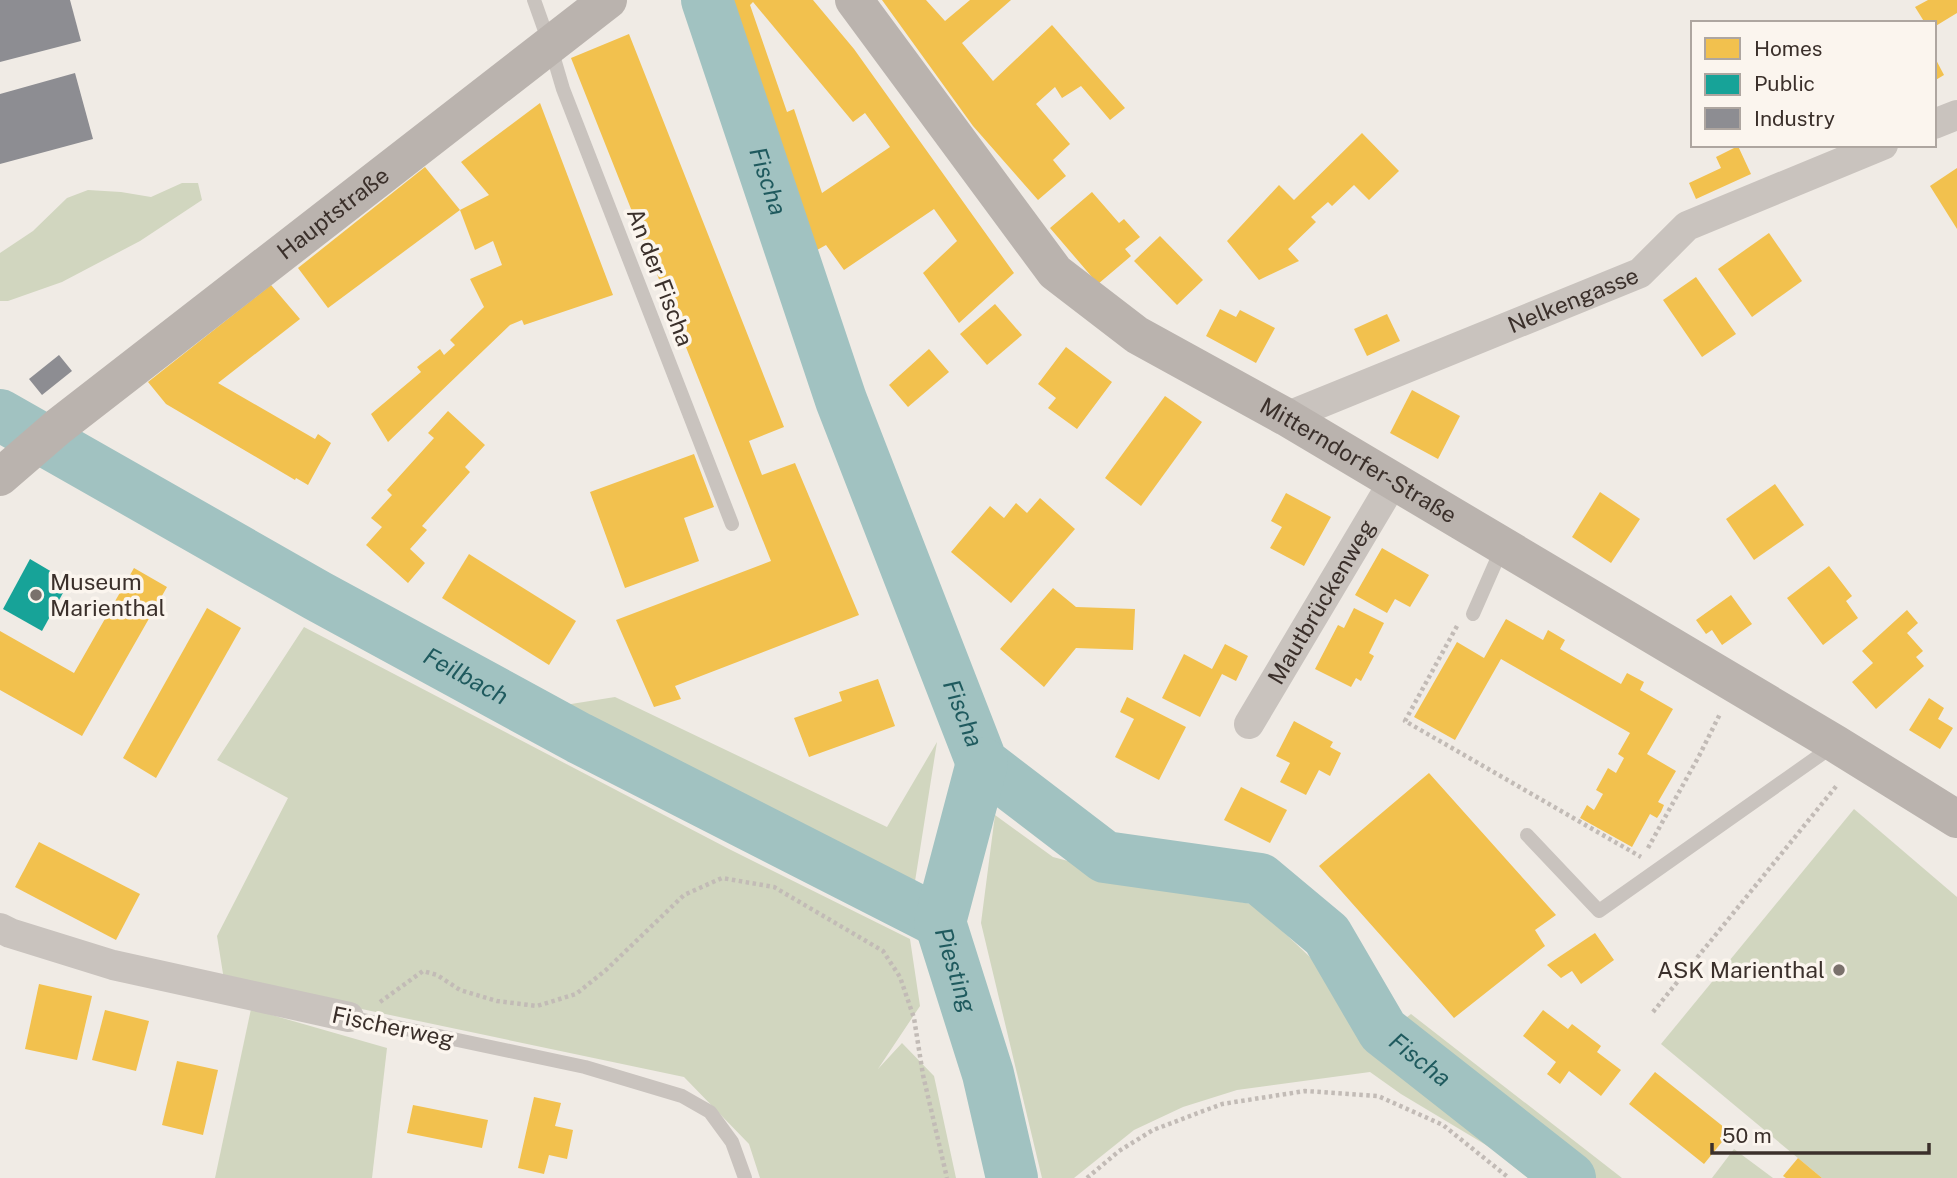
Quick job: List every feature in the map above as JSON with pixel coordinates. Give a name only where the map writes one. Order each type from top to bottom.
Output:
[{"type":"street","name":"Hauptstraße","points":[[4,474],[59,426],[608,0]]},
{"type":"street","name":"Mitterndorfer-Straße","points":[[854,0],[1055,272],[1137,335],[1286,417],[1847,751],[1957,820]]},
{"type":"street","points":[[1936,123],[1957,115]]},
{"type":"street","name":"Nelkengasse","points":[[1286,417],[1640,273],[1687,226],[1878,147]]},
{"type":"street","name":"Mautbrückenweg","points":[[1249,724],[1393,482]]},
{"type":"street","name":"Fischerweg","points":[[0,928],[113,965],[353,1018]]},
{"type":"lane","name":"An der Fischa","points":[[534,0],[563,89],[732,524]]},
{"type":"lane","points":[[1473,614],[1503,547]]},
{"type":"lane","points":[[1527,835],[1599,911],[1847,751]]},
{"type":"lane","name":"Fischerweg","points":[[353,1018],[585,1067],[682,1096],[710,1112],[732,1142],[745,1178]]},
{"type":"path","points":[[1473,614],[1463,614],[1405,721],[1643,858],[1699,756],[1734,684]]},
{"type":"path","points":[[1653,1012],[1847,751]]},
{"type":"path","points":[[353,1018],[423,971],[437,975],[460,990],[497,1001],[537,1006],[576,994],[606,970],[684,895],[722,878],[774,887],[883,951],[900,977],[914,1018],[923,1075],[947,1178]]},
{"type":"path","points":[[1087,1178],[1119,1151],[1153,1130],[1222,1104],[1305,1091],[1378,1096],[1443,1125],[1509,1178]]},
{"type":"green space","points":[[182,183],[198,183],[202,200],[140,241],[62,282],[8,301],[0,301],[0,253],[33,231],[67,198],[88,190],[151,197]]},
{"type":"green space","points":[[0,395],[25,407],[0,429]]},
{"type":"green space","points":[[304,627],[729,849],[910,939],[920,1006],[878,1069],[902,1043],[934,1076],[956,1178],[760,1178],[749,1144],[684,1077],[224,980],[217,936],[288,798],[217,760]]},
{"type":"green space","points":[[615,697],[887,827],[937,742],[913,894],[546,708]]},
{"type":"green space","name":"ASK Marienthal","points":[[1854,809],[1957,897],[1957,1178],[1822,1178],[1661,1044]]},
{"type":"green space","points":[[995,815],[1053,857],[1151,883],[1255,905],[1331,977],[1371,1045],[1411,1014],[1622,1178],[1528,1178],[1491,1148],[1401,1094],[1370,1072],[1237,1090],[1183,1107],[1134,1130],[1074,1178],[1042,1178],[981,923]]},
{"type":"green space","points":[[251,1009],[387,1048],[372,1178],[215,1178]]},
{"type":"green space","points":[[1734,1149],[1773,1178],[1712,1178]]},
{"type":"building: Homes","points":[[724,0],[813,0],[854,49],[1014,273],[959,323],[923,273],[957,241],[934,209],[844,270],[826,245],[810,254]],"holes":[[[753,2],[853,122],[865,113],[890,147],[822,193],[794,109],[787,112],[750,5]]]},
{"type":"building: Homes","points":[[882,0],[926,0],[945,21],[970,0],[1011,0],[962,43],[993,81],[1052,25],[1125,108],[1110,120],[1081,86],[1062,98],[1055,87],[1036,104],[1070,144],[1053,160],[1066,176],[1038,200],[973,126]]},
{"type":"building: Homes","points":[[1928,0],[1957,0],[1957,13],[1936,26],[1936,21],[1924,21],[1915,7]]},
{"type":"building: Homes","points":[[629,34],[784,427],[749,441],[762,475],[795,463],[859,615],[675,686],[681,699],[654,707],[616,620],[771,561],[571,58]]},
{"type":"building: Homes","points":[[1936,60],[1944,75],[1936,80]]},
{"type":"building: Homes","points":[[540,103],[613,295],[524,325],[522,320],[510,325],[388,442],[371,414],[421,372],[417,367],[440,349],[444,355],[455,345],[450,340],[484,307],[470,279],[502,265],[493,241],[475,250],[460,210],[489,195],[461,162]]},
{"type":"building: Homes","points":[[1362,133],[1399,171],[1369,200],[1354,185],[1332,206],[1328,202],[1311,217],[1316,222],[1288,249],[1299,261],[1259,280],[1227,241],[1279,185],[1294,200]]},
{"type":"building: Homes","points":[[1738,147],[1751,174],[1696,199],[1689,183],[1721,168],[1716,157]]},
{"type":"building: Homes","points":[[425,167],[460,210],[328,308],[298,268]]},
{"type":"building: Homes","points":[[1957,168],[1957,229],[1930,186]]},
{"type":"building: Homes","points":[[1092,192],[1119,223],[1124,219],[1140,237],[1125,249],[1131,256],[1098,284],[1050,228]]},
{"type":"building: Homes","points":[[1769,233],[1802,281],[1752,317],[1718,269]]},
{"type":"building: Homes","points":[[1160,236],[1203,280],[1177,305],[1134,261]]},
{"type":"building: Homes","points":[[1696,277],[1736,334],[1702,357],[1663,300]]},
{"type":"building: Homes","points":[[271,285],[300,319],[218,383],[315,439],[318,434],[331,443],[308,485],[166,404],[148,382]]},
{"type":"building: Homes","points":[[995,304],[1022,335],[987,365],[960,334]]},
{"type":"building: Homes","points":[[1220,309],[1236,317],[1240,310],[1275,328],[1256,363],[1206,336]]},
{"type":"building: Homes","points":[[1387,314],[1400,341],[1367,356],[1354,329]]},
{"type":"building: Homes","points":[[1066,347],[1112,382],[1077,429],[1048,408],[1056,398],[1038,384]]},
{"type":"building: Homes","points":[[929,349],[949,372],[908,407],[889,385]]},
{"type":"building: Homes","points":[[1412,390],[1460,416],[1438,459],[1390,433]]},
{"type":"building: Homes","points":[[1165,396],[1202,422],[1141,506],[1105,478]]},
{"type":"building: Homes","points":[[448,411],[485,445],[465,467],[470,472],[422,526],[427,530],[410,549],[425,563],[408,583],[366,545],[382,527],[371,518],[392,495],[387,490],[434,438],[428,433]]},
{"type":"building: Homes","points":[[694,454],[714,507],[684,518],[699,561],[625,588],[590,492]]},
{"type":"building: Homes","points":[[1775,484],[1804,525],[1754,560],[1726,519]]},
{"type":"building: Homes","points":[[1600,492],[1640,519],[1611,563],[1572,537]]},
{"type":"building: Homes","points":[[1286,493],[1331,517],[1304,566],[1270,548],[1282,527],[1271,521]]},
{"type":"building: Homes","points":[[1040,498],[1075,529],[1011,603],[951,552],[990,506],[1004,518],[1016,503],[1027,513]]},
{"type":"building: Homes","points":[[1382,548],[1429,575],[1410,607],[1395,599],[1387,613],[1355,595]]},
{"type":"building: Homes","points":[[469,554],[576,621],[549,665],[442,598]]},
{"type":"building: Homes","points":[[1829,566],[1852,596],[1846,601],[1858,618],[1823,645],[1787,598]]},
{"type":"building: Homes","points":[[134,568],[167,587],[82,736],[0,690],[0,631],[74,673]]},
{"type":"building: Homes","points":[[1053,588],[1076,607],[1135,609],[1133,650],[1076,648],[1044,687],[1000,649]]},
{"type":"building: Homes","points":[[1731,595],[1752,624],[1722,645],[1712,630],[1706,634],[1696,620]]},
{"type":"building: Homes","points":[[207,608],[241,628],[156,778],[123,758]]},
{"type":"building: Homes","points":[[1354,608],[1384,623],[1369,653],[1374,656],[1361,681],[1356,678],[1351,687],[1315,669],[1338,625],[1344,628]]},
{"type":"building: Homes","points":[[1907,610],[1918,623],[1907,633],[1923,651],[1916,657],[1924,666],[1876,709],[1852,682],[1873,663],[1862,651]]},
{"type":"building: Homes","points":[[1506,619],[1543,640],[1548,630],[1565,640],[1560,649],[1621,684],[1627,673],[1644,682],[1640,690],[1673,709],[1647,754],[1676,771],[1658,802],[1664,805],[1661,812],[1657,818],[1650,814],[1632,847],[1580,818],[1587,805],[1594,810],[1603,794],[1596,790],[1608,768],[1616,773],[1624,758],[1618,754],[1630,733],[1501,659],[1455,740],[1414,717],[1457,642],[1484,658]]},
{"type":"building: Homes","points":[[1225,644],[1248,656],[1236,681],[1222,674],[1200,717],[1162,698],[1184,654],[1212,669]]},
{"type":"building: Homes","points":[[878,679],[895,726],[809,757],[794,718],[842,701],[839,692]]},
{"type":"building: Homes","points":[[1127,697],[1186,727],[1159,780],[1115,757],[1134,719],[1120,712]]},
{"type":"building: Homes","points":[[1929,698],[1944,708],[1938,719],[1953,728],[1940,749],[1909,730]]},
{"type":"building: Homes","points":[[1294,721],[1333,742],[1330,747],[1341,753],[1330,776],[1319,770],[1306,795],[1280,782],[1290,763],[1276,756]]},
{"type":"building: Homes","points":[[1429,773],[1556,915],[1535,930],[1545,946],[1454,1018],[1319,866]]},
{"type":"building: Homes","points":[[1241,787],[1287,810],[1270,843],[1224,820]]},
{"type":"building: Homes","points":[[39,842],[140,894],[116,940],[15,887]]},
{"type":"building: Homes","points":[[1595,933],[1614,960],[1581,984],[1572,971],[1561,978],[1547,965]]},
{"type":"building: Homes","points":[[39,984],[92,996],[77,1060],[25,1049]]},
{"type":"building: Homes","points":[[105,1010],[149,1021],[136,1071],[92,1060]]},
{"type":"building: Homes","points":[[1543,1010],[1568,1029],[1572,1024],[1601,1046],[1597,1052],[1621,1070],[1601,1096],[1569,1071],[1560,1084],[1547,1074],[1556,1062],[1523,1036]]},
{"type":"building: Homes","points":[[177,1061],[218,1070],[203,1135],[162,1125]]},
{"type":"building: Homes","points":[[1655,1072],[1730,1132],[1704,1164],[1629,1104]]},
{"type":"building: Homes","points":[[534,1097],[561,1103],[555,1126],[573,1130],[567,1159],[549,1155],[544,1174],[518,1168]]},
{"type":"building: Homes","points":[[413,1105],[488,1120],[482,1148],[407,1133]]},
{"type":"building: Homes","points":[[1798,1158],[1822,1178],[1783,1176]]},
{"type":"building: Public","name":"Museum Marienthal","points":[[30,559],[69,582],[42,631],[3,609]]},
{"type":"building: Industry","points":[[0,0],[70,0],[81,41],[0,62]]},
{"type":"building: Industry","points":[[75,73],[93,139],[0,164],[0,94]]},
{"type":"building: Industry","points":[[59,355],[72,371],[42,395],[29,379]]},
{"type":"waterway","name":"Fischa","points":[[707,0],[841,400],[982,763],[1105,857],[1260,879],[1327,935],[1383,1031],[1570,1178]]},
{"type":"waterway","name":"Feilbach","points":[[0,415],[318,596],[579,738],[940,922]]},
{"type":"waterway","name":"Piesting","points":[[982,763],[940,922],[988,1074],[1012,1178]]},
{"type":"place","name":"Museum Marienthal","points":[[36,595]]},
{"type":"place","name":"ASK Marienthal","points":[[1839,970]]}]
